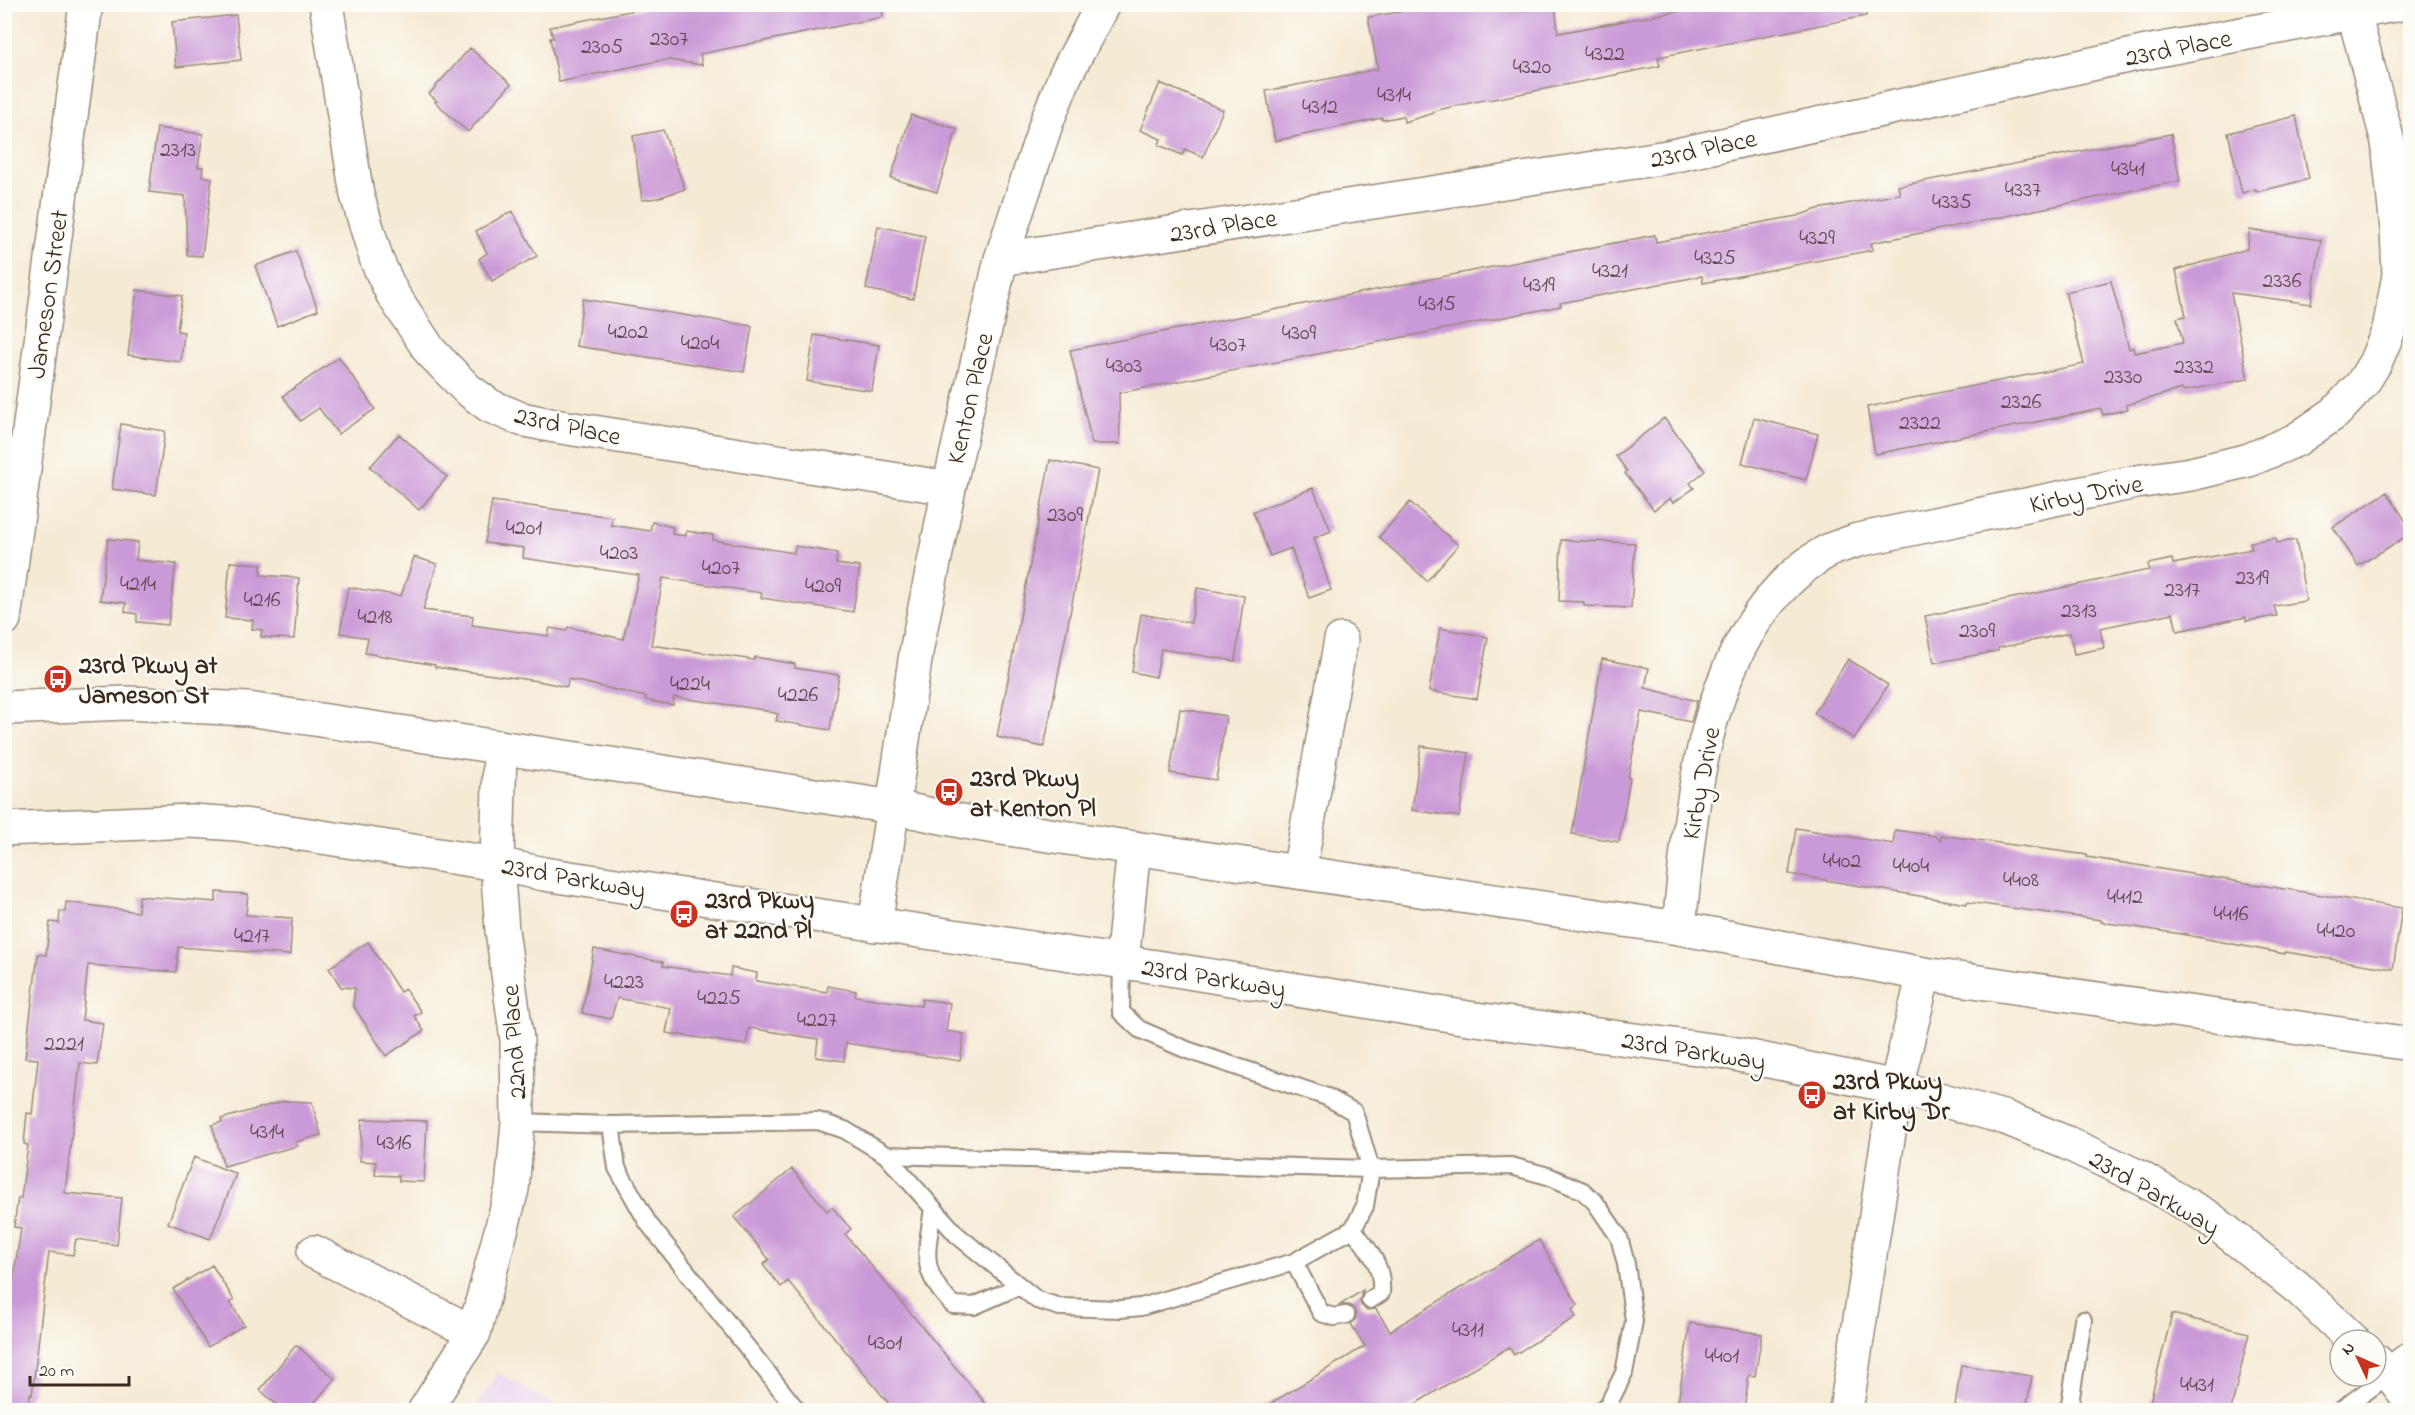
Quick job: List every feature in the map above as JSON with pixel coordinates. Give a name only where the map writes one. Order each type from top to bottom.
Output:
[{"type":"street","name":"Jameson Street","points":[[4,619],[86,4]]},
{"type":"street","name":"Kenton Place","points":[[875,925],[917,647],[949,488],[1001,259],[1047,121],[1065,76],[1103,4]]},
{"type":"street","name":"23rd Place","points":[[1001,259],[1667,157],[2142,53],[2399,4]]},
{"type":"street","name":"23rd Place","points":[[331,6],[357,195],[377,261],[410,323],[430,351],[467,389],[490,406],[521,419],[555,426],[949,488]]},
{"type":"street","name":"Kirby Drive","points":[[1679,928],[1688,842],[1708,731],[1720,690],[1737,650],[1767,606],[1792,577],[1825,552],[1858,540],[2249,460],[2296,440],[2314,429],[2335,413],[2362,384],[2375,363],[2389,330],[2399,275],[2388,142],[2354,14]]},
{"type":"street","points":[[1299,872],[1341,640]]},
{"type":"street","points":[[4,708],[127,703],[248,709],[893,807],[976,824],[1679,928],[1924,974],[2410,1044]]},
{"type":"street","name":"22nd Place","points":[[425,1410],[474,1333],[512,1189],[518,1122],[517,1041],[502,930],[497,864],[500,747]]},
{"type":"street","name":"23rd Parkway","points":[[4,829],[192,821],[237,824],[1468,1018],[1726,1052],[1896,1087],[2006,1118],[2067,1143],[2139,1177],[2208,1217],[2298,1288],[2341,1328]]},
{"type":"street","points":[[1122,962],[1134,848]]},
{"type":"street","points":[[1846,1410],[1896,1087],[1924,974]]},
{"type":"street","points":[[314,1252],[474,1333]]},
{"type":"street","points":[[2392,1365],[2410,1400]]},
{"type":"lane","points":[[518,1122],[611,1125],[818,1121],[845,1130],[886,1155],[957,1235],[1019,1286],[1037,1300],[1060,1306],[1120,1310],[1141,1308],[1294,1262],[1353,1229],[1365,1206],[1371,1169],[1354,1112],[1327,1097],[1187,1050],[1139,1029],[1121,1012],[1122,962]]},
{"type":"lane","points":[[611,1125],[617,1168],[648,1223],[797,1410]]},
{"type":"lane","points":[[886,1155],[1371,1169],[1511,1166],[1548,1176],[1583,1191],[1595,1202],[1619,1237],[1626,1264],[1634,1321],[1624,1373],[1608,1406],[1600,1410]]},
{"type":"lane","points":[[933,1208],[927,1269],[938,1290],[953,1305],[974,1306],[1019,1286]]},
{"type":"lane","points":[[1353,1229],[1379,1266],[1382,1278],[1381,1293],[1370,1300]]},
{"type":"lane","points":[[1294,1262],[1321,1313],[1334,1317],[1346,1315]]},
{"type":"lane","points":[[2069,1410],[2083,1320]]},
{"type":"lane","points":[[2341,1410],[2392,1365]]},
{"type":"shaded area","points":[[498,1373],[562,1410],[473,1410]]},
{"type":"building","points":[[649,4],[882,4],[883,17],[700,54],[702,65],[669,60],[658,61],[559,82],[550,27],[650,7]]},
{"type":"building","points":[[1418,4],[1555,4],[1558,33],[1690,9],[1689,4],[1865,4],[1866,16],[1658,57],[1660,66],[1433,111],[1434,113],[1404,122],[1403,116],[1382,120],[1382,118],[1275,141],[1266,91],[1378,69],[1368,17],[1400,12],[1399,7]]},
{"type":"building","points":[[236,15],[241,60],[176,67],[172,22]]},
{"type":"building","points":[[470,48],[511,84],[468,132],[429,94]]},
{"type":"building","points":[[1160,83],[1223,110],[1203,157],[1185,149],[1182,155],[1159,145],[1161,139],[1140,130]]},
{"type":"building","points":[[911,115],[957,129],[937,192],[891,178]]},
{"type":"building","points":[[2296,116],[2309,179],[2256,192],[2256,189],[2242,193],[2228,133]]},
{"type":"building","points":[[157,128],[203,134],[198,167],[203,167],[202,176],[212,178],[202,256],[187,255],[185,196],[149,192]]},
{"type":"building","points":[[663,130],[685,189],[642,200],[633,136]]},
{"type":"building","points":[[2171,134],[2180,181],[1871,243],[1873,250],[1703,283],[1702,276],[1119,393],[1120,444],[1092,444],[1070,350],[1655,235],[1656,242],[1797,216],[1818,209],[1900,194],[1898,186]]},
{"type":"building","points":[[512,211],[537,256],[492,281],[479,259],[487,253],[476,231]]},
{"type":"building","points":[[878,226],[925,236],[913,299],[866,289]]},
{"type":"building","points":[[2250,230],[2321,240],[2311,304],[2231,293],[2248,379],[2183,391],[2182,389],[2126,405],[2128,409],[2103,415],[2101,409],[1875,454],[1867,407],[2084,364],[2065,292],[2111,281],[2129,349],[2133,347],[2134,353],[2183,343],[2177,318],[2186,316],[2176,270],[2247,249]]},
{"type":"building","points":[[296,251],[318,310],[277,326],[255,266]]},
{"type":"building","points":[[137,290],[182,296],[177,331],[184,332],[181,362],[128,355]]},
{"type":"building","points":[[583,299],[752,326],[744,372],[576,346]]},
{"type":"building","points":[[814,335],[879,345],[872,391],[807,381]]},
{"type":"building","points":[[339,357],[375,409],[338,434],[319,408],[300,421],[283,396]]},
{"type":"building","points":[[1664,418],[1705,471],[1690,483],[1694,488],[1673,503],[1670,498],[1654,510],[1625,473],[1627,471],[1616,456]]},
{"type":"building","points":[[1754,418],[1818,434],[1806,480],[1742,463]]},
{"type":"building","points":[[121,424],[165,431],[156,495],[112,489]]},
{"type":"building","points":[[399,434],[447,477],[419,510],[370,467]]},
{"type":"building","points":[[1050,460],[1098,470],[1044,747],[997,737]]},
{"type":"building","points":[[1313,488],[1331,531],[1314,538],[1331,590],[1309,598],[1291,548],[1270,556],[1253,512]]},
{"type":"building","points":[[2387,492],[2410,528],[2410,534],[2358,566],[2333,527]]},
{"type":"building","points":[[492,501],[612,517],[611,525],[650,531],[652,522],[673,527],[672,534],[686,536],[686,531],[713,535],[713,540],[794,553],[795,546],[837,553],[836,564],[860,567],[853,612],[761,598],[762,593],[663,578],[651,645],[754,660],[755,657],[795,664],[795,668],[839,675],[830,730],[776,721],[778,714],[758,709],[674,697],[673,705],[645,700],[646,697],[568,679],[567,687],[435,667],[435,665],[365,653],[368,638],[340,633],[348,587],[401,596],[414,557],[437,564],[423,610],[473,616],[472,625],[548,636],[550,628],[566,631],[568,627],[623,639],[639,575],[523,558],[524,548],[485,543]]},
{"type":"building","points":[[1410,502],[1458,545],[1427,581],[1379,537]]},
{"type":"building","points":[[2276,538],[2277,543],[2296,540],[2306,601],[2274,606],[2277,616],[2246,621],[2246,617],[2177,631],[2173,613],[2100,628],[2104,648],[2074,654],[2070,633],[1998,648],[1998,651],[1934,663],[1925,616],[2149,570],[2148,564],[2172,559],[2173,564],[2252,549],[2250,542]]},
{"type":"building","points":[[108,539],[138,542],[136,560],[176,564],[168,625],[137,622],[137,614],[125,612],[126,603],[100,600]]},
{"type":"building","points":[[1561,540],[1635,543],[1631,608],[1584,606],[1584,602],[1559,601]]},
{"type":"building","points":[[230,562],[261,564],[261,575],[299,578],[294,639],[261,637],[262,630],[252,629],[253,620],[225,618]]},
{"type":"building","points":[[1197,588],[1244,596],[1235,661],[1161,649],[1156,677],[1132,672],[1141,614],[1191,623]]},
{"type":"building","points":[[1440,628],[1488,637],[1477,699],[1429,691]]},
{"type":"building","points":[[1602,659],[1649,668],[1645,688],[1697,701],[1691,722],[1641,712],[1628,778],[1630,778],[1619,842],[1572,834]]},
{"type":"building","points":[[1848,659],[1888,685],[1854,739],[1814,713]]},
{"type":"building","points":[[1180,709],[1226,716],[1216,780],[1170,773]]},
{"type":"building","points":[[1421,746],[1469,753],[1459,817],[1412,810]]},
{"type":"building","points":[[1796,828],[1893,844],[1895,830],[1936,836],[1941,840],[1941,835],[2087,855],[2087,857],[2402,908],[2393,969],[2285,952],[2285,954],[2181,934],[2101,922],[2101,920],[1967,902],[1967,904],[1789,874]]},
{"type":"building","points":[[216,892],[248,894],[246,915],[292,918],[290,955],[178,947],[176,972],[88,965],[82,1020],[103,1023],[97,1065],[80,1063],[65,1193],[122,1198],[117,1245],[76,1239],[73,1255],[49,1252],[32,1395],[30,1394],[28,1410],[4,1410],[4,1281],[13,1282],[21,1228],[14,1227],[18,1198],[21,1198],[28,1145],[24,1144],[27,1113],[32,1114],[38,1059],[25,1058],[38,954],[46,955],[50,922],[59,923],[60,911],[65,912],[66,902],[138,912],[139,896],[216,902]]},
{"type":"building","points":[[368,942],[400,992],[405,989],[421,1012],[414,1016],[424,1031],[386,1056],[353,1005],[355,988],[341,987],[329,968]]},
{"type":"building","points":[[594,949],[663,962],[663,966],[730,976],[731,968],[757,973],[756,981],[827,992],[828,986],[856,991],[855,996],[921,1006],[922,999],[950,1003],[946,1031],[964,1034],[960,1061],[846,1043],[844,1061],[816,1057],[818,1039],[749,1028],[746,1045],[666,1033],[671,1008],[617,998],[611,1019],[582,1013]]},
{"type":"building","points":[[284,1101],[312,1102],[321,1135],[296,1142],[297,1146],[224,1166],[212,1125],[222,1122],[221,1119]]},
{"type":"building","points":[[362,1119],[427,1121],[424,1182],[399,1181],[399,1176],[375,1175],[376,1162],[360,1161]]},
{"type":"building","points":[[194,1157],[236,1174],[210,1239],[168,1223]]},
{"type":"building","points":[[792,1169],[827,1211],[832,1207],[851,1229],[845,1234],[991,1410],[894,1410],[788,1281],[781,1287],[763,1265],[769,1259],[734,1217]]},
{"type":"building","points":[[1539,1240],[1578,1305],[1572,1310],[1576,1317],[1514,1355],[1509,1347],[1405,1410],[1260,1410],[1365,1346],[1351,1324],[1356,1318],[1354,1309],[1349,1305],[1340,1305],[1363,1290],[1361,1305],[1366,1310],[1376,1309],[1390,1331]]},
{"type":"building","points":[[212,1265],[234,1300],[230,1302],[244,1325],[208,1347],[173,1289]]},
{"type":"building","points":[[2172,1314],[2249,1333],[2231,1410],[2148,1410]]},
{"type":"building","points":[[1690,1323],[1762,1334],[1755,1376],[1749,1375],[1744,1410],[1677,1410]]},
{"type":"building","points":[[296,1345],[335,1379],[308,1410],[283,1410],[260,1390]]},
{"type":"building","points":[[1961,1365],[2032,1376],[2026,1410],[1960,1410],[1961,1407],[1955,1406]]},
{"type":"place","name":"23rd Pkwy at Jameson St","points":[[58,679]]},
{"type":"place","name":"23rd Pkwy at Kenton Pl","points":[[949,792]]},
{"type":"place","name":"23rd Pkwy at 22nd Pl","points":[[684,914]]},
{"type":"place","name":"23rd Pkwy at Kirby Dr","points":[[1812,1095]]}]
